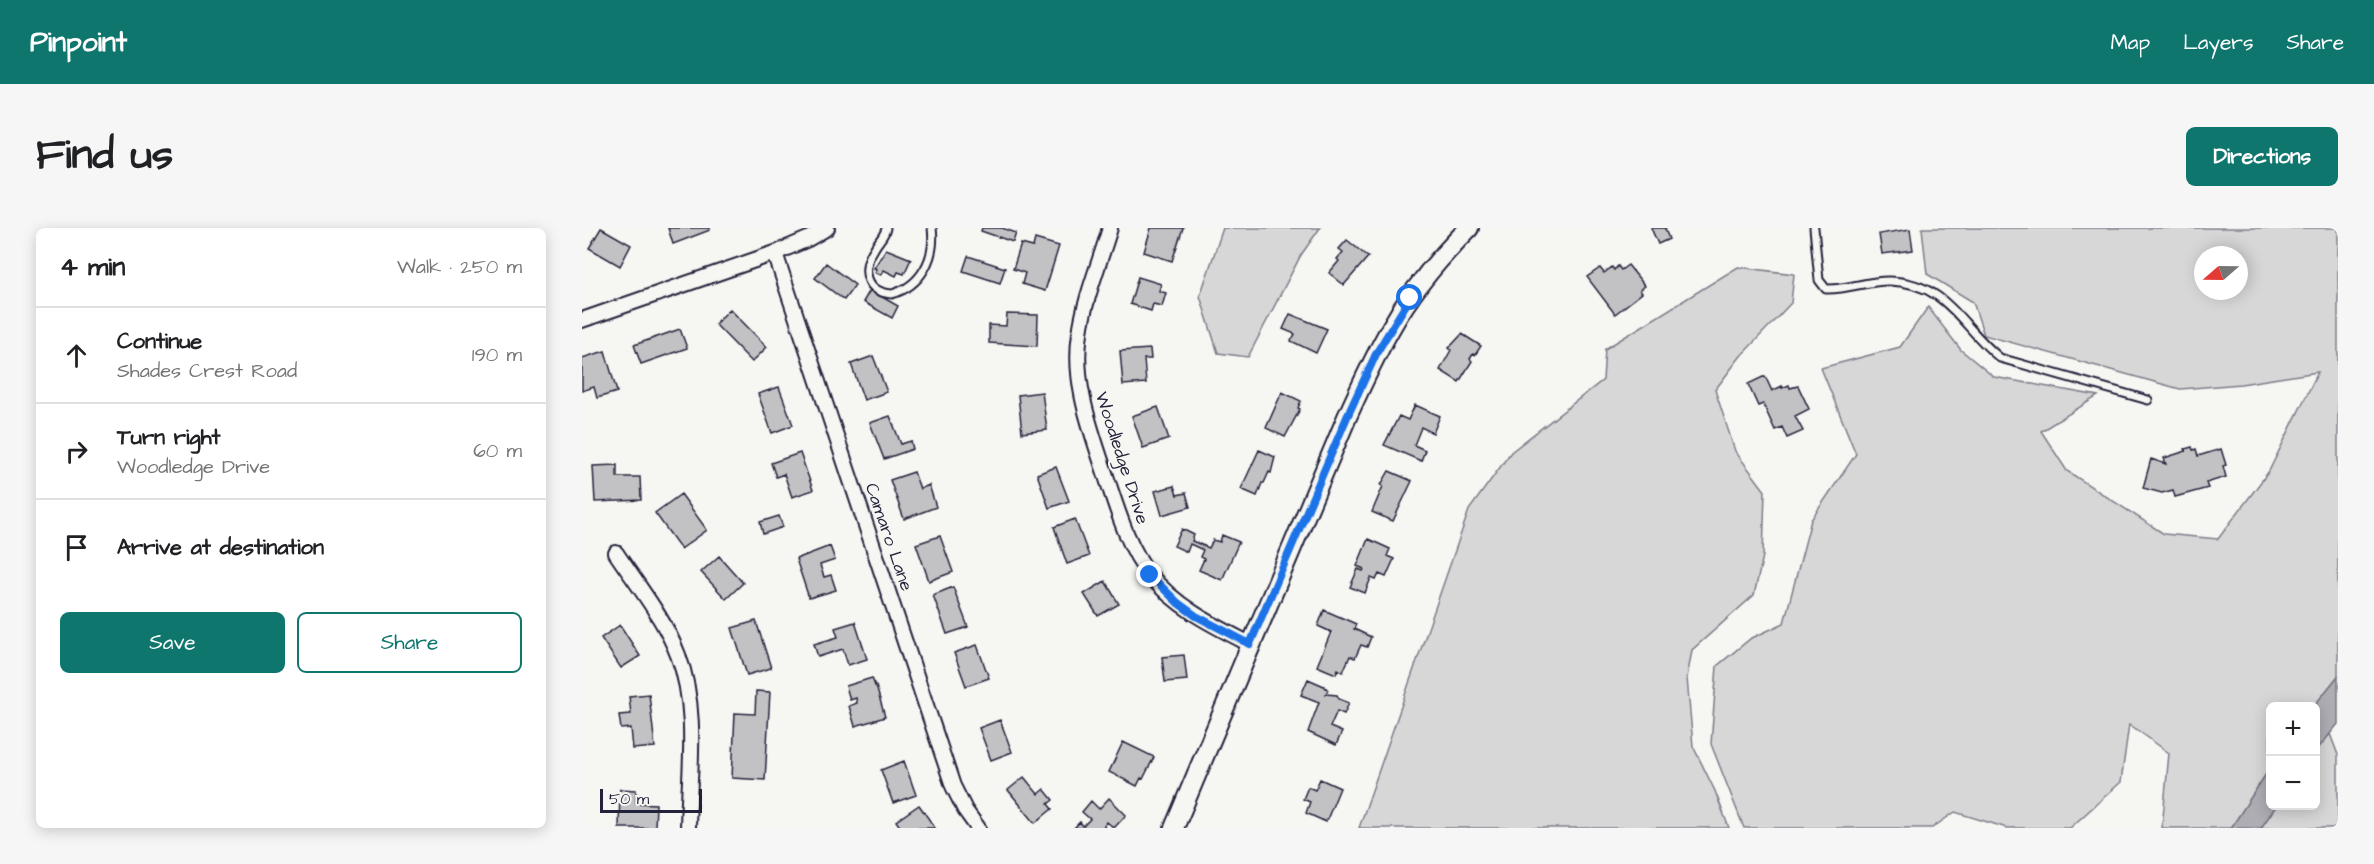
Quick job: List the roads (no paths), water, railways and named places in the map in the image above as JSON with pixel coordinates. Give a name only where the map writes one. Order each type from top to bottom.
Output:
[{"type":"street","points":[[582,320],[775,253],[827,228]]},
{"type":"street","name":"Woodledge Drive","points":[[1110,228],[1087,304],[1080,333],[1078,357],[1082,400],[1110,487],[1136,555],[1150,575],[1187,609],[1250,644]]},
{"type":"street","points":[[1174,828],[1250,644],[1377,352],[1410,298],[1468,228]]},
{"type":"street","name":"Camaro Lane","points":[[775,253],[953,786],[965,810],[978,828]]},
{"type":"street","points":[[616,553],[669,635],[679,656],[685,678],[691,729],[688,828]]},
{"type":"lane","points":[[886,228],[885,233],[872,250],[866,269],[866,279],[874,289],[892,294],[912,286],[919,277],[929,259],[933,239],[932,228]]},
{"type":"lane","points":[[1814,228],[1819,280],[1826,289],[1840,290],[1889,280],[1920,284],[1958,311],[1983,344],[2000,358],[2148,400]]}]
